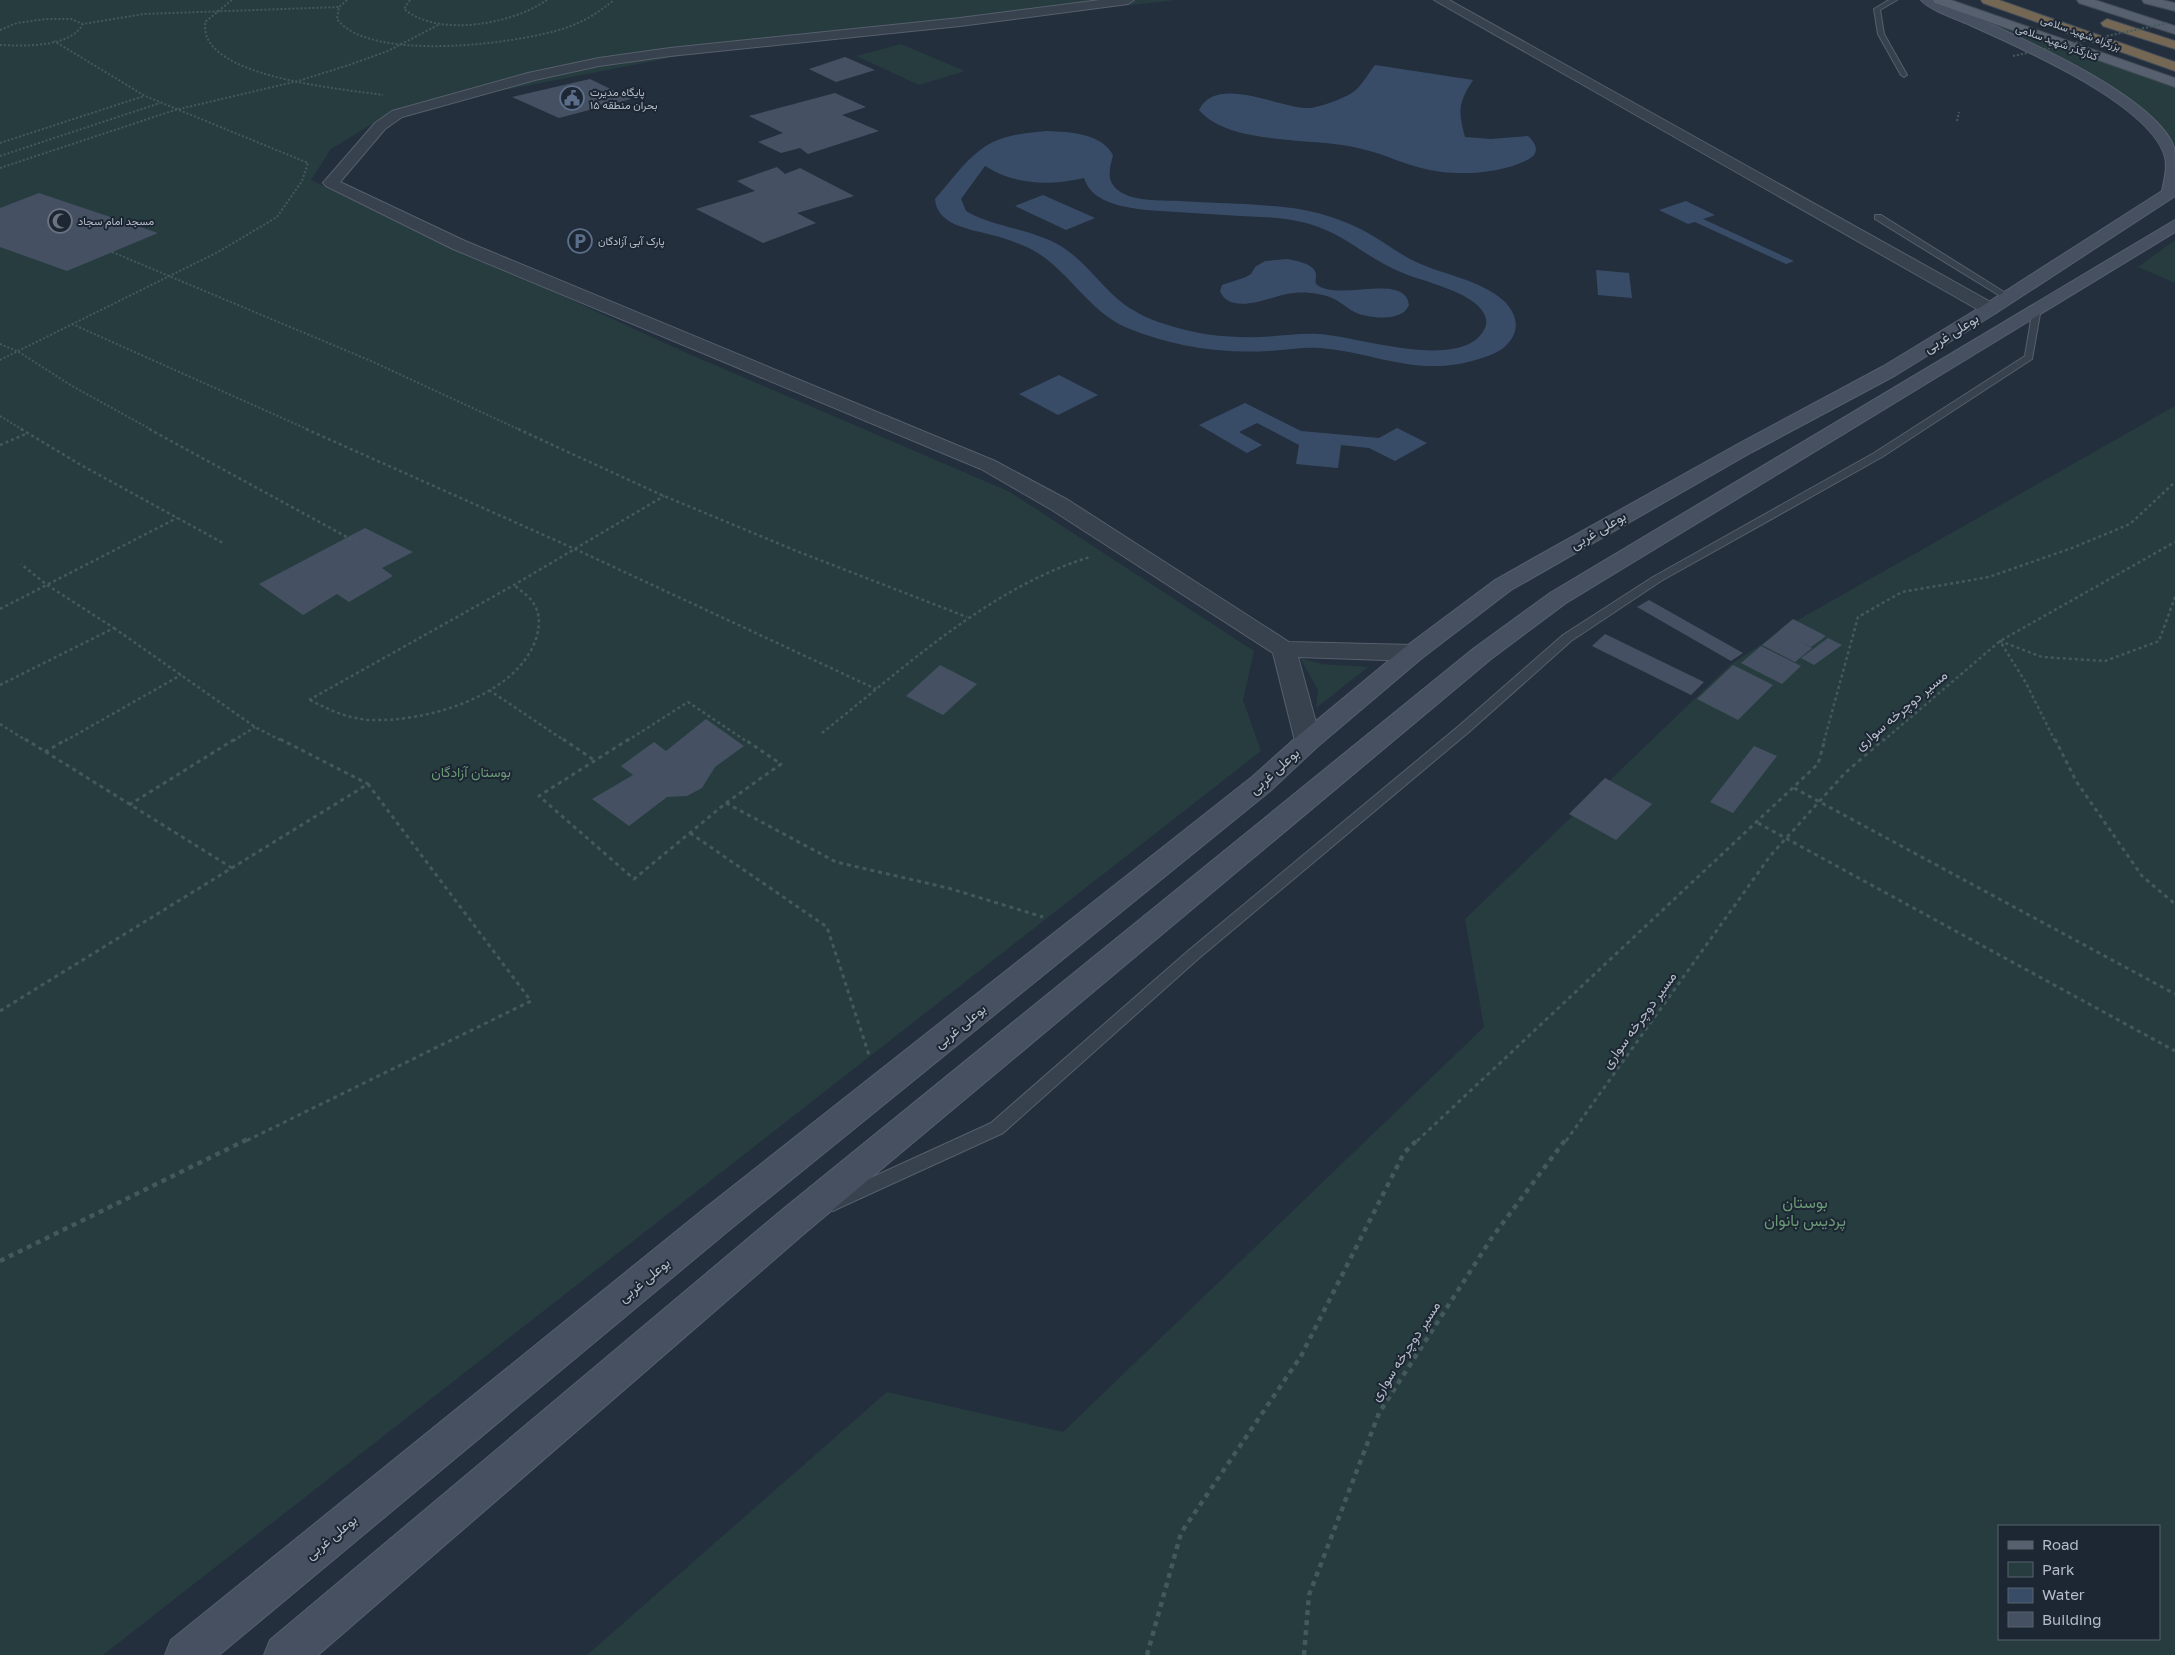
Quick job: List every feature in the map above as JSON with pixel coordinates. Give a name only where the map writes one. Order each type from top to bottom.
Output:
[{"type":"highway","name":"بزرگراه شهید سلامی","points":[[1987,0],[2175,67]]},
{"type":"highway","name":"بزرگراه شهید سلامی","points":[[2091,18],[2175,45]]},
{"type":"main road","name":"بوعلی غربی","points":[[186,1655],[716,1220],[880,1091],[1261,784],[1308,741],[1413,653],[1503,585],[1745,448],[1889,372],[2172,192],[2173,157],[2167,145],[2144,116],[2126,102],[2024,45],[1927,0]]},
{"type":"main road","name":"کنارگذر شهید سلامی","points":[[1939,0],[2175,83]]},
{"type":"main road","points":[[2084,0],[2172,27]]},
{"type":"main road","points":[[2148,0],[2175,7]]},
{"type":"main road","name":"بوعلی غربی","points":[[285,1655],[794,1221],[1482,654],[1550,604],[2175,224]]},
{"type":"street","points":[[1128,0],[960,22],[670,52],[599,62],[533,76],[397,114],[380,126],[331,183],[459,245],[988,465],[1060,505],[1284,649],[1413,653]]},
{"type":"street","points":[[1440,0],[1999,303]]},
{"type":"street","points":[[1284,649],[1308,741]]},
{"type":"lane","points":[[1894,0],[1877,9],[1881,34],[1904,76]]},
{"type":"lane","points":[[1878,217],[1999,303]]},
{"type":"lane","points":[[794,1221],[997,1128],[1192,955],[1465,728],[1567,638],[1657,578],[1878,455],[2029,357],[2037,308]]},
{"type":"path","points":[[232,0],[205,22],[207,39],[219,54],[248,69],[271,77],[433,103]]},
{"type":"path","points":[[0,30],[31,20],[52,18],[71,19],[83,24],[144,14],[339,7],[347,0]]},
{"type":"path","points":[[410,0],[404,9],[408,16],[421,21],[440,24],[487,22],[509,18],[528,12],[547,0]]},
{"type":"path","points":[[339,7],[337,19],[347,30],[369,39],[400,45],[446,46],[496,43],[543,34],[582,22],[608,8],[614,0]]},
{"type":"path","points":[[0,45],[22,46],[54,41],[77,33],[83,24]]},
{"type":"path","points":[[0,168],[175,110],[298,81],[349,66],[400,45],[440,24]]},
{"type":"path","points":[[0,25],[5,27]]},
{"type":"path","points":[[2013,56],[2172,27]]},
{"type":"path","points":[[0,360],[218,252],[277,217],[302,181],[308,163],[175,110],[145,96],[54,41]]},
{"type":"path","points":[[0,143],[145,96]]},
{"type":"path","points":[[0,156],[160,103]]},
{"type":"path","points":[[1957,121],[1959,112]]},
{"type":"path","points":[[112,252],[371,361],[664,496],[799,552],[967,617]]},
{"type":"path","points":[[72,324],[574,549],[876,689]]},
{"type":"path","points":[[0,344],[19,352],[113,410],[356,542]]},
{"type":"path","points":[[0,416],[81,465],[223,543]]},
{"type":"path","points":[[0,445],[28,433]]},
{"type":"path","points":[[1148,1655],[1182,1533],[1301,1356],[1404,1152],[1758,823],[1818,764],[1858,617],[1902,592],[1989,577],[2072,548],[2130,524],[2175,482]]},
{"type":"path","points":[[514,585],[532,600],[540,621],[535,644],[518,668],[489,690],[452,707],[410,718],[361,718],[334,713],[309,700],[514,585],[664,496]]},
{"type":"path","points":[[0,609],[178,517]]},
{"type":"path","name":"مسیر دوچرخه سواری","points":[[1304,1655],[1309,1594],[1379,1413],[1492,1236],[1561,1147],[1770,856],[1845,773],[2000,641],[2175,542]]},
{"type":"path","points":[[822,733],[967,617],[1063,565],[1104,553],[1132,553]]},
{"type":"path","points":[[0,1261],[532,1001],[368,784],[255,727],[114,628],[47,585],[21,564]]},
{"type":"path","points":[[2000,641],[2042,657],[2106,660],[2159,640],[2175,596]]},
{"type":"path","points":[[0,684],[114,628]]},
{"type":"path","points":[[2000,641],[2026,683],[2076,781],[2142,876],[2175,904]]},
{"type":"path","points":[[45,752],[181,675]]},
{"type":"path","points":[[489,690],[594,760]]},
{"type":"path","points":[[688,702],[781,764],[726,803],[634,879],[539,796],[688,702]]},
{"type":"path","points":[[0,724],[232,868]]},
{"type":"path","points":[[129,805],[255,727]]},
{"type":"path","points":[[0,1011],[368,784]]},
{"type":"path","points":[[1794,788],[1818,803],[2175,994]]},
{"type":"path","points":[[726,803],[836,862],[948,888],[1080,929]]},
{"type":"path","points":[[1758,823],[2175,1051]]},
{"type":"path","points":[[690,833],[827,927],[858,1015],[880,1091]]},
{"type":"green space","name":"بوستان آزادگان","points":[[0,0],[1176,0],[684,55],[459,99],[377,121],[331,149],[311,180],[680,350],[1010,492],[1254,651],[1243,700],[1261,751],[103,1655],[0,1655]]},
{"type":"green space","points":[[1934,0],[2175,85],[2175,146],[2152,117],[2123,94],[1981,21]]},
{"type":"green space","points":[[901,44],[965,71],[919,85],[856,56]]},
{"type":"green space","points":[[2175,240],[2175,283],[2138,267]]},
{"type":"green space","name":"بوستان پردیس بانوان","points":[[2175,406],[2175,1655],[587,1655],[887,1392],[1063,1432],[1484,1027],[1465,919],[1730,665],[1798,620]]},
{"type":"green space","points":[[1300,658],[1322,664],[1368,667],[1316,708],[1318,690]]},
{"type":"water","points":[[1375,65],[1473,80],[1464,95],[1460,114],[1465,137],[1491,139],[1528,136],[1536,147],[1535,153],[1530,159],[1506,168],[1474,173],[1442,172],[1420,168],[1358,148],[1251,135],[1230,130],[1213,122],[1199,110],[1208,99],[1220,94],[1251,96],[1298,107],[1310,108],[1321,106],[1341,99],[1356,90]]},
{"type":"water","points":[[1047,131],[1075,133],[1101,142],[1113,155],[1110,179],[1115,187],[1125,195],[1148,200],[1289,208],[1320,214],[1353,225],[1416,262],[1473,283],[1495,294],[1507,304],[1514,315],[1516,327],[1513,336],[1498,352],[1459,364],[1438,366],[1400,363],[1320,348],[1251,352],[1214,350],[1177,344],[1125,327],[1099,310],[1055,266],[1042,256],[1029,248],[1011,241],[956,225],[948,221],[937,208],[935,199],[962,168],[985,147],[1006,137]],"holes":[[[985,166],[1020,180],[1045,183],[1084,178],[1088,186],[1101,198],[1128,207],[1146,210],[1276,218],[1313,225],[1339,236],[1398,271],[1449,289],[1468,298],[1483,312],[1486,318],[1486,325],[1473,342],[1455,348],[1432,350],[1407,349],[1318,334],[1261,337],[1214,335],[1162,323],[1146,317],[1125,305],[1077,258],[1059,245],[1047,239],[987,221],[966,211],[961,199]]]},
{"type":"water","points":[[1043,195],[1095,218],[1066,230],[1015,206]]},
{"type":"water","points":[[1686,201],[1715,215],[1703,219],[1794,261],[1786,264],[1695,222],[1688,224],[1659,210]]},
{"type":"water","points":[[1288,259],[1310,266],[1315,272],[1316,284],[1326,289],[1339,291],[1383,288],[1396,290],[1405,295],[1409,305],[1400,314],[1394,316],[1372,317],[1354,312],[1325,295],[1314,293],[1291,293],[1241,304],[1225,298],[1220,291],[1222,285],[1246,277],[1251,274],[1255,267],[1265,261]]},
{"type":"water","points":[[1596,270],[1629,273],[1632,298],[1598,295]]},
{"type":"water","points":[[1059,375],[1098,395],[1058,415],[1019,394]]},
{"type":"water","points":[[1245,403],[1301,431],[1379,438],[1397,428],[1427,443],[1395,461],[1369,448],[1341,445],[1338,468],[1296,464],[1299,445],[1257,423],[1239,432],[1262,445],[1247,453],[1199,425]]},
{"type":"building","points":[[845,57],[875,70],[836,82],[809,69]]},
{"type":"building","name":"پایگاه مدیرت بحران منطقه ۱۵","points":[[590,79],[631,99],[559,118],[512,97]]},
{"type":"building","points":[[835,93],[866,107],[842,115],[879,131],[808,154],[800,148],[781,153],[758,142],[783,133],[749,116]]},
{"type":"building","points":[[777,167],[785,174],[800,168],[854,196],[797,213],[816,223],[763,243],[696,209],[755,191],[737,181]]},
{"type":"building","name":"مسجد امام سجاد","points":[[39,193],[158,233],[67,271],[0,247],[0,208]]},
{"type":"building","points":[[365,528],[413,552],[382,568],[393,576],[349,602],[337,594],[303,615],[259,584]]},
{"type":"building","points":[[1649,600],[1743,653],[1731,661],[1637,607]]},
{"type":"building","points":[[1793,619],[1826,636],[1811,647],[1797,640],[1812,648],[1795,662],[1762,645]]},
{"type":"building","points":[[1605,634],[1704,682],[1691,695],[1592,646]]},
{"type":"building","points":[[1828,638],[1842,645],[1814,665],[1801,658]]},
{"type":"building","points":[[1761,646],[1801,666],[1782,684],[1741,663]]},
{"type":"building","points":[[940,665],[977,684],[943,715],[906,696]]},
{"type":"building","points":[[1733,665],[1773,685],[1738,720],[1697,699]]},
{"type":"building","points":[[706,719],[744,746],[715,767],[702,788],[687,796],[667,797],[629,826],[592,799],[633,775],[621,766],[654,742],[666,751]]},
{"type":"building","points":[[1754,746],[1777,756],[1733,813],[1710,802]]},
{"type":"building","points":[[1605,778],[1652,804],[1616,840],[1569,814]]},
{"type":"place","name":"پایگاه مدیرت بحران منطقه ۱۵","points":[[572,98]]},
{"type":"place","name":"مسجد امام سجاد","points":[[60,221]]},
{"type":"place","name":"پارک آبی آزادگان","points":[[580,241]]}]
